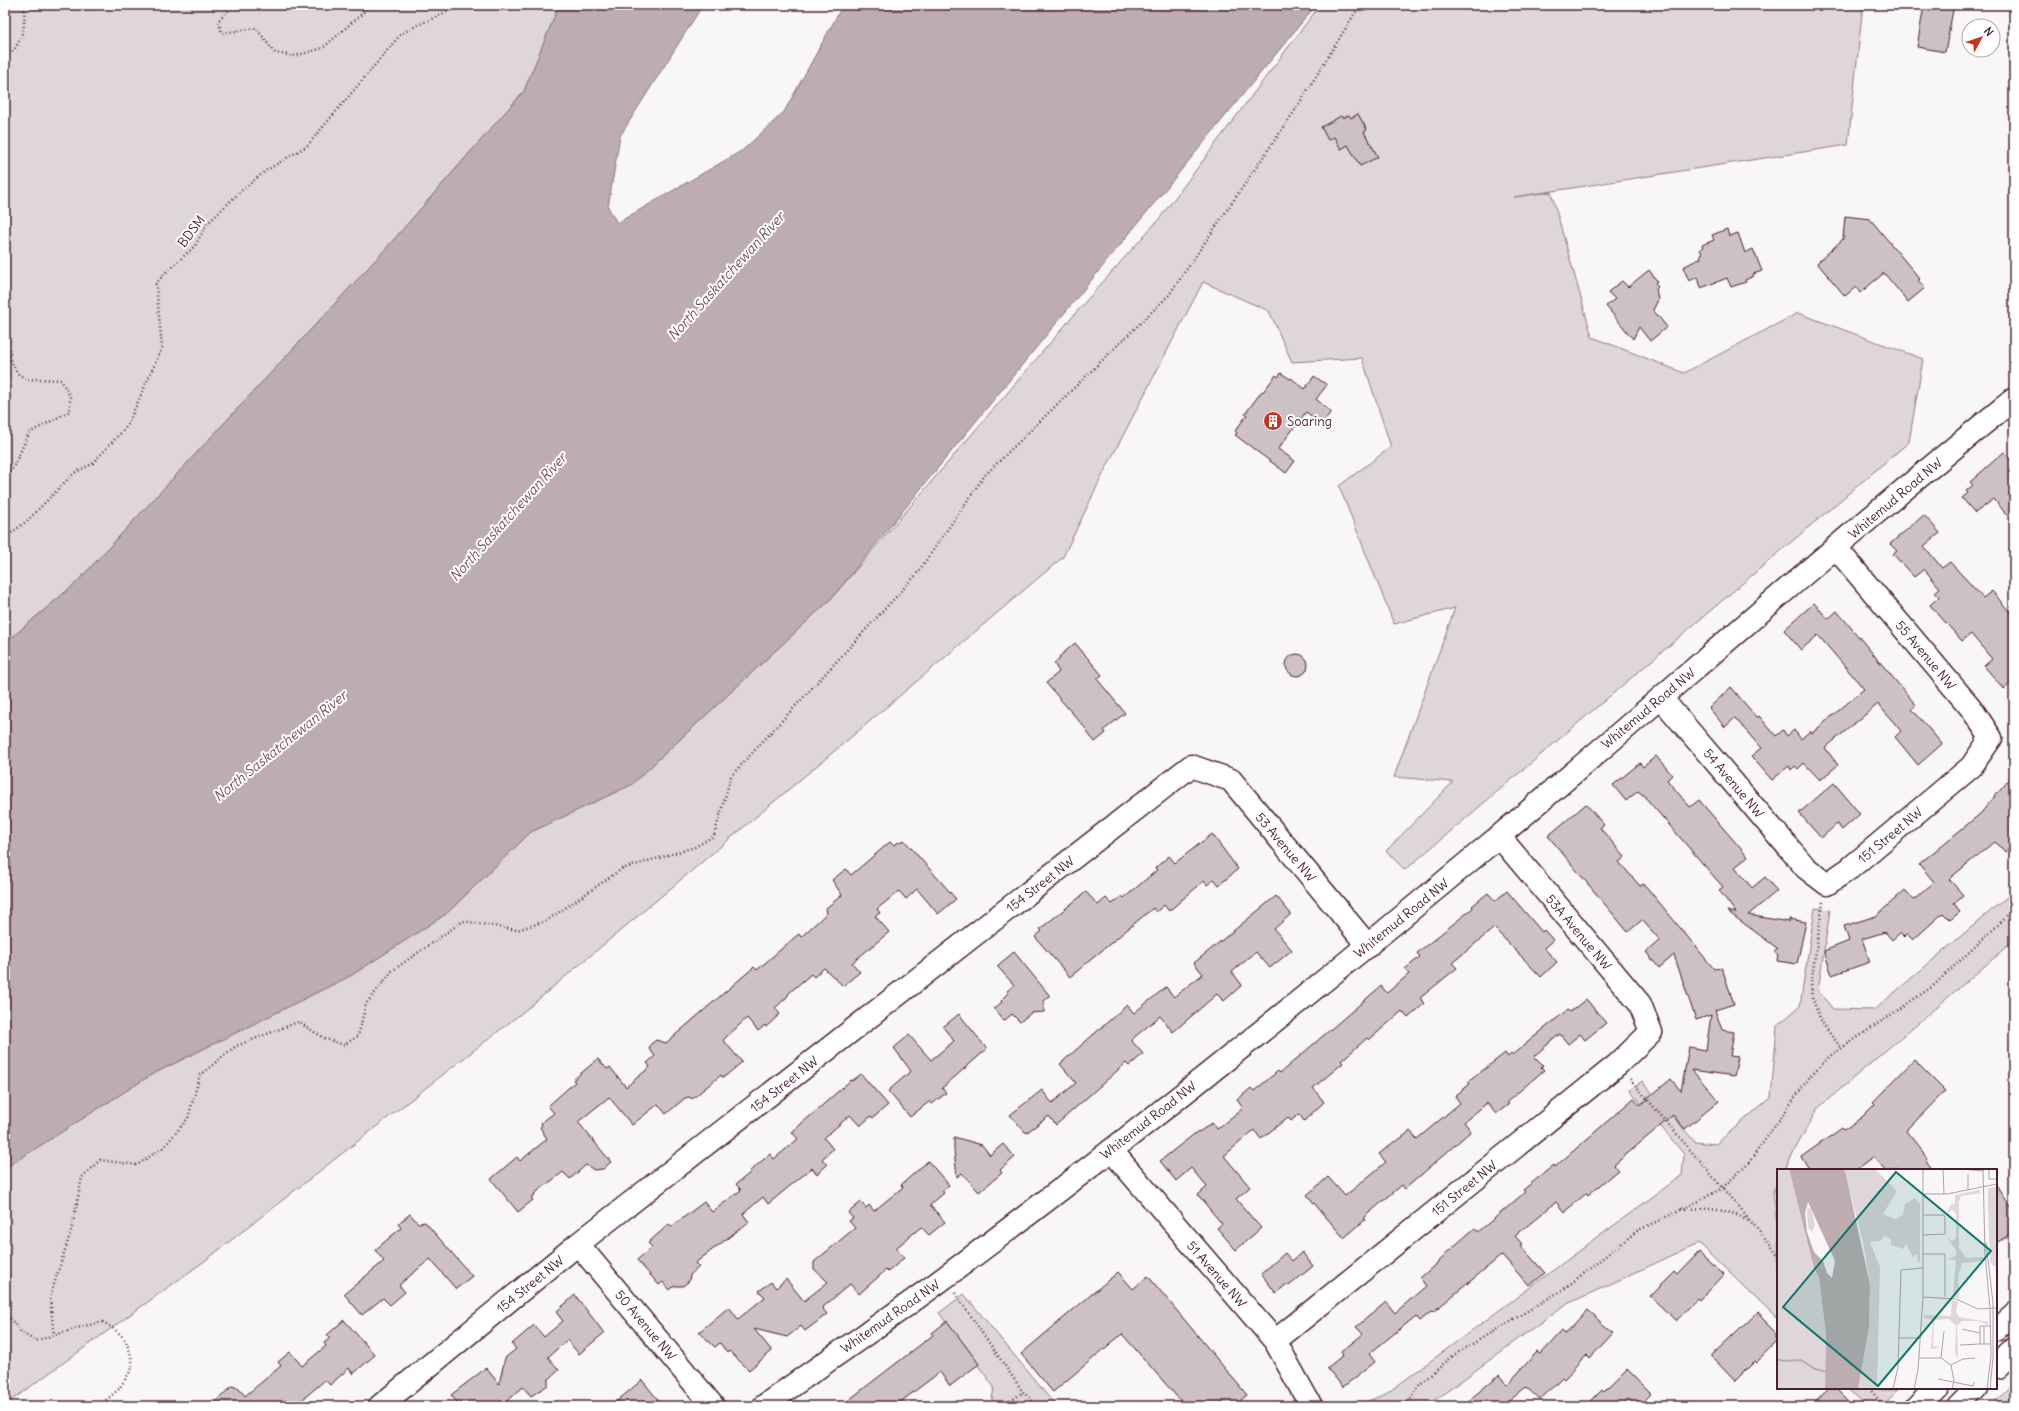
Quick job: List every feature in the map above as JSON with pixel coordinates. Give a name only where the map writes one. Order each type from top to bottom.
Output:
[{"type":"street","name":"Whitemud Road NW","points":[[764,1406],[945,1277],[1111,1150],[1368,946],[1662,698],[1937,461],[2014,399]]},
{"type":"street","name":"55 Avenue NW","points":[[1836,548],[1971,708],[1991,738],[1971,767]]},
{"type":"street","name":"54 Avenue NW","points":[[1662,698],[1806,868],[1827,884]]},
{"type":"street","name":"53 Avenue NW","points":[[1191,766],[1231,780],[1368,946]]},
{"type":"street","name":"154 Street NW","points":[[380,1406],[578,1244],[1191,766]]},
{"type":"street","name":"151 Street NW","points":[[1827,884],[1849,869],[1971,767]]},
{"type":"street","name":"53A Avenue NW","points":[[1499,836],[1640,1004],[1651,1032]]},
{"type":"street","name":"151 Street NW","points":[[1275,1341],[1618,1064],[1651,1032]]},
{"type":"street","name":"51 Avenue NW","points":[[1111,1150],[1275,1341],[1311,1406]]},
{"type":"street","name":"50 Avenue NW","points":[[578,1244],[713,1406]]},
{"type":"street","points":[[1997,1329],[2014,1314]]},
{"type":"street","points":[[1997,1366],[2014,1349]]},
{"type":"street","points":[[1917,1406],[1934,1389]]},
{"type":"street","points":[[1957,1406],[1974,1389]]},
{"type":"path","points":[[5,53],[12,53],[21,38],[25,27],[24,5]]},
{"type":"path","points":[[234,5],[218,21],[222,33],[256,28],[275,53],[295,56],[323,48],[365,11],[366,5]]},
{"type":"path","name":"BDSM","points":[[5,538],[27,521],[74,473],[92,464],[127,426],[162,348],[156,284],[164,274],[195,246],[207,224],[242,190],[267,170],[307,146],[401,34],[462,5]]},
{"type":"path","points":[[54,1336],[50,1297],[72,1228],[82,1178],[100,1160],[137,1165],[164,1147],[188,1118],[200,1075],[236,1046],[298,1022],[326,1039],[344,1045],[358,1036],[366,1004],[392,971],[463,921],[517,930],[546,921],[622,869],[695,847],[714,836],[731,776],[916,575],[985,475],[1169,295],[1294,112],[1360,5]]},
{"type":"path","points":[[5,348],[17,373],[27,380],[61,380],[70,396],[70,411],[29,433],[13,468],[5,475]]},
{"type":"path","points":[[1827,884],[1811,984],[1816,1011],[1823,1025],[1841,1047]]},
{"type":"path","points":[[1406,1406],[1420,1384],[1454,1355],[1564,1289],[1637,1231],[1699,1201],[1722,1188],[1748,1164],[1811,1075],[1830,1056],[1841,1047],[1932,987],[2014,910]]},
{"type":"path","points":[[1618,1064],[1750,1220],[1777,1255]]},
{"type":"path","points":[[1679,1210],[1712,1208],[1732,1212],[1750,1220]]},
{"type":"path","points":[[945,1277],[1023,1392],[1037,1406]]},
{"type":"path","points":[[5,1312],[21,1332],[35,1341],[84,1326],[103,1322],[120,1332],[130,1350],[133,1367],[119,1389],[99,1406]]},
{"type":"path","points":[[1869,1389],[1884,1406]]},
{"type":"path","points":[[1004,1406],[1023,1392]]},
{"type":"shaded area","points":[[5,5],[559,5],[524,91],[381,254],[76,583],[5,643]]},
{"type":"shaded area","points":[[1320,5],[1863,5],[1848,145],[1514,197],[1551,192],[1592,337],[1684,373],[1798,313],[1923,359],[1909,442],[1405,870],[1386,851],[1453,782],[1394,777],[1455,608],[1394,624],[1339,486],[1391,447],[1362,358],[1292,362],[1269,311],[1203,282],[1103,474],[1063,557],[528,1008],[206,1260],[5,1405],[5,1168],[151,1075],[352,975],[446,914],[531,832],[631,785],[830,600],[1086,301],[1159,219]]},
{"type":"shaded area","points":[[2014,891],[2014,941],[1817,1109],[1785,1169],[1777,1169],[1777,1184],[1773,1191],[1777,1225],[1777,1319],[1699,1243],[1563,1306],[1427,1406],[1355,1406],[1386,1394],[1682,1175],[1684,1154],[1630,1090],[1642,1081],[1695,1142],[1716,1144],[1771,1097],[1777,1026],[1800,1006],[1815,908],[1830,910],[1818,991],[1833,1009],[1874,1010]]},
{"type":"shaded area","points":[[964,1294],[1056,1406],[991,1406],[994,1387],[939,1313]]},
{"type":"shaded area","points":[[2014,1381],[2014,1406],[1990,1406]]},
{"type":"shaded area","points":[[1850,1389],[1898,1389],[1883,1406],[1867,1406]]},
{"type":"water","name":"North Saskatchewan River","points":[[559,5],[700,5],[699,11],[620,136],[608,207],[617,223],[743,150],[784,112],[843,5],[1316,5],[830,600],[631,785],[531,832],[446,914],[352,975],[151,1075],[5,1168],[5,643],[76,583],[381,254],[524,91]]},
{"type":"building","points":[[1924,5],[1954,5],[1945,52],[1917,47]]},
{"type":"building","points":[[1358,114],[1367,130],[1364,132],[1378,157],[1360,166],[1348,145],[1341,149],[1334,137],[1328,140],[1321,127],[1341,116],[1343,118],[1349,115],[1351,118]]},
{"type":"building","points":[[1845,216],[1870,219],[1920,279],[1918,280],[1925,288],[1908,302],[1884,273],[1860,293],[1856,287],[1845,296],[1817,263],[1843,239]]},
{"type":"building","points":[[1727,229],[1729,236],[1738,233],[1745,253],[1753,249],[1762,271],[1753,274],[1754,276],[1745,280],[1746,282],[1731,287],[1727,278],[1701,288],[1698,277],[1689,281],[1683,267],[1701,258],[1700,255],[1702,254],[1700,249],[1703,247],[1702,245],[1714,240],[1712,235]]},
{"type":"building","points":[[1649,270],[1657,281],[1655,283],[1658,287],[1656,289],[1658,300],[1653,310],[1667,327],[1650,341],[1639,327],[1633,339],[1606,306],[1615,299],[1608,292],[1622,281],[1628,287]]},
{"type":"building","name":"Soaring","points":[[1281,373],[1290,379],[1291,378],[1305,389],[1314,376],[1327,385],[1316,399],[1331,412],[1322,424],[1306,412],[1278,449],[1295,461],[1286,473],[1235,435],[1237,433],[1235,431],[1247,415],[1245,414],[1262,391],[1263,392],[1276,375],[1278,377]]},
{"type":"building","points":[[2004,452],[2014,464],[2014,524],[1994,499],[1975,513],[1962,498],[1968,493],[1966,491],[1973,485],[1970,482]]},
{"type":"building","points":[[1924,515],[1940,533],[1924,546],[1942,568],[1950,562],[1983,598],[1992,591],[2014,617],[2014,680],[2004,689],[1984,666],[1992,659],[1971,634],[1962,641],[1930,605],[1939,597],[1935,592],[1940,588],[1924,569],[1914,577],[1893,554],[1897,551],[1890,544]]},
{"type":"building","points":[[1814,603],[1828,619],[1837,611],[1916,705],[1912,709],[1942,744],[1918,765],[1895,737],[1901,731],[1878,704],[1825,748],[1838,765],[1820,780],[1804,763],[1798,769],[1795,766],[1791,770],[1789,766],[1772,780],[1751,756],[1761,748],[1735,718],[1725,727],[1709,708],[1731,687],[1757,718],[1759,716],[1776,736],[1783,730],[1787,736],[1794,730],[1801,739],[1810,731],[1812,733],[1864,689],[1818,635],[1801,650],[1784,630]]},
{"type":"building","points":[[1075,643],[1102,675],[1097,679],[1125,713],[1104,730],[1106,733],[1095,742],[1086,731],[1087,730],[1046,683],[1059,672],[1054,663]]},
{"type":"building","points":[[1297,654],[1301,655],[1307,661],[1307,669],[1301,675],[1297,676],[1293,675],[1287,669],[1286,665],[1287,661],[1293,655]]},
{"type":"building","points":[[1656,756],[1672,775],[1667,780],[1690,807],[1699,800],[1748,857],[1735,867],[1752,888],[1765,877],[1777,891],[1748,915],[1789,922],[1789,919],[1806,922],[1797,964],[1777,961],[1778,955],[1774,952],[1777,948],[1727,911],[1736,913],[1719,890],[1723,887],[1644,796],[1638,791],[1626,801],[1613,785],[1640,763],[1643,767]]},
{"type":"building","points":[[2014,774],[2014,842],[2006,852],[1994,842],[1949,879],[1963,895],[1954,903],[1960,912],[1950,920],[1943,913],[1913,940],[1907,934],[1904,937],[1900,933],[1892,940],[1885,932],[1862,939],[1870,962],[1832,975],[1824,951],[1849,941],[1844,926],[1876,916],[1905,890],[1914,900],[1934,882],[1919,864],[1980,814]]},
{"type":"building","points":[[1834,783],[1860,814],[1842,830],[1837,824],[1821,838],[1799,813]]},
{"type":"building","points":[[1586,804],[1604,825],[1600,828],[1625,857],[1619,862],[1640,886],[1644,884],[1714,969],[1722,968],[1734,1004],[1715,1010],[1722,1030],[1734,1032],[1730,1056],[1738,1057],[1734,1076],[1692,1070],[1719,1101],[1685,1129],[1673,1115],[1614,1165],[1618,1170],[1588,1195],[1587,1193],[1564,1212],[1556,1202],[1515,1236],[1522,1244],[1520,1245],[1545,1273],[1529,1286],[1502,1255],[1433,1312],[1432,1311],[1420,1321],[1416,1316],[1369,1354],[1375,1362],[1343,1387],[1327,1368],[1343,1355],[1341,1352],[1363,1334],[1356,1327],[1386,1302],[1395,1313],[1426,1286],[1420,1278],[1445,1256],[1444,1255],[1475,1228],[1478,1232],[1525,1192],[1523,1190],[1554,1165],[1555,1167],[1634,1098],[1640,1105],[1671,1079],[1681,1091],[1689,1047],[1706,1050],[1711,1015],[1696,1020],[1674,955],[1659,968],[1646,952],[1660,940],[1642,920],[1628,932],[1548,836]]},
{"type":"building","points":[[1212,834],[1238,869],[1219,885],[1214,879],[1207,885],[1204,881],[1169,911],[1164,905],[1156,912],[1153,908],[1070,977],[1035,937],[1042,931],[1040,929],[1086,892],[1098,905],[1106,898],[1112,904],[1122,896],[1124,898],[1157,870],[1155,868],[1169,856],[1175,863]]},
{"type":"building","points":[[904,840],[956,899],[938,914],[917,889],[906,899],[899,891],[877,909],[880,913],[875,916],[889,932],[852,963],[860,972],[843,986],[824,968],[814,977],[811,974],[789,993],[787,997],[775,1008],[780,1014],[766,1027],[765,1025],[758,1031],[747,1018],[723,1040],[742,1062],[723,1078],[721,1075],[692,1099],[690,1097],[685,1098],[666,1114],[658,1104],[632,1125],[609,1097],[578,1122],[611,1162],[603,1169],[594,1170],[586,1165],[570,1179],[563,1172],[534,1194],[535,1195],[531,1198],[533,1200],[518,1212],[491,1179],[517,1157],[520,1161],[547,1139],[540,1127],[542,1125],[541,1123],[554,1113],[548,1106],[575,1082],[573,1080],[598,1059],[607,1069],[610,1067],[626,1087],[650,1067],[647,1063],[655,1056],[649,1049],[651,1044],[656,1040],[666,1043],[754,967],[757,970],[799,934],[801,937],[827,913],[826,908],[842,895],[832,880],[846,869],[851,875],[890,842],[893,845]]},
{"type":"building","points":[[1507,891],[1542,932],[1544,930],[1553,940],[1544,948],[1557,962],[1541,977],[1494,928],[1452,963],[1457,968],[1420,998],[1425,1003],[1408,1018],[1402,1011],[1369,1040],[1367,1038],[1341,1061],[1343,1063],[1313,1088],[1324,1102],[1304,1121],[1299,1114],[1291,1121],[1288,1117],[1261,1139],[1254,1130],[1224,1156],[1250,1187],[1236,1199],[1261,1228],[1236,1250],[1217,1228],[1222,1224],[1198,1195],[1207,1187],[1191,1168],[1176,1181],[1160,1161],[1198,1131],[1199,1132],[1212,1123],[1217,1129],[1243,1108],[1237,1100],[1251,1088],[1254,1091],[1278,1071],[1280,1073],[1381,986],[1387,993],[1409,974],[1405,969],[1420,957],[1417,953],[1473,908],[1472,906],[1488,893],[1495,901]]},
{"type":"building","points":[[1276,896],[1291,914],[1274,929],[1292,950],[1270,968],[1256,952],[1232,972],[1242,985],[1224,1001],[1217,994],[1173,1032],[1160,1016],[1131,1040],[1143,1054],[1129,1066],[1126,1063],[1056,1125],[1049,1116],[1026,1133],[1010,1115],[1042,1090],[1052,1103],[1076,1083],[1060,1064],[1127,1005],[1134,1013],[1166,987],[1174,997],[1203,974],[1194,963]]},
{"type":"building","points":[[1014,952],[1050,996],[1044,1001],[1044,1012],[1031,1013],[1020,1022],[1012,1014],[1004,1021],[994,1009],[1002,1002],[1001,1001],[1009,993],[1007,991],[1014,985],[997,966]]},
{"type":"building","points":[[1586,999],[1606,1023],[1585,1040],[1580,1034],[1568,1044],[1560,1034],[1534,1056],[1543,1065],[1541,1067],[1544,1070],[1507,1102],[1509,1104],[1496,1114],[1487,1103],[1464,1122],[1471,1131],[1405,1189],[1402,1185],[1363,1218],[1365,1220],[1344,1238],[1307,1195],[1328,1177],[1345,1196],[1386,1162],[1379,1154],[1410,1131],[1417,1139],[1460,1103],[1455,1096],[1470,1084],[1468,1082],[1505,1053],[1508,1057],[1511,1054],[1512,1055],[1567,1010],[1570,1012]]},
{"type":"building","points":[[959,1014],[987,1049],[942,1088],[946,1093],[932,1104],[930,1101],[910,1117],[888,1091],[911,1071],[894,1048],[909,1035],[931,1060],[954,1041],[943,1027]]},
{"type":"building","points":[[1914,1060],[1945,1091],[1906,1131],[1928,1158],[1926,1160],[1933,1169],[1884,1169],[1874,1157],[1857,1169],[1809,1169],[1801,1157],[1842,1128],[1844,1130],[1862,1117],[1875,1104],[1873,1102]]},
{"type":"building","points":[[861,1074],[888,1105],[873,1118],[871,1116],[860,1126],[850,1115],[824,1138],[833,1149],[822,1159],[827,1165],[817,1174],[812,1168],[768,1204],[763,1197],[743,1214],[749,1222],[695,1263],[699,1267],[690,1275],[689,1281],[683,1286],[674,1286],[670,1290],[663,1282],[659,1285],[637,1260],[652,1247],[648,1243],[669,1224],[671,1227],[704,1202],[712,1212],[741,1190],[736,1184],[770,1154],[774,1159],[798,1139],[792,1132],[851,1080],[852,1081]]},
{"type":"building","points":[[954,1137],[982,1145],[990,1155],[1003,1144],[1015,1157],[1000,1170],[1002,1173],[979,1192],[962,1173],[957,1177]]},
{"type":"building","points":[[928,1161],[949,1185],[942,1191],[944,1193],[930,1205],[945,1222],[929,1235],[921,1227],[896,1248],[904,1258],[888,1272],[886,1270],[859,1294],[850,1284],[822,1308],[827,1314],[805,1331],[801,1326],[787,1337],[754,1329],[772,1351],[749,1370],[729,1351],[727,1353],[720,1343],[715,1347],[699,1332],[729,1307],[738,1319],[765,1297],[759,1291],[771,1282],[776,1288],[786,1279],[804,1301],[828,1282],[814,1269],[814,1262],[855,1228],[849,1221],[853,1218],[848,1213],[861,1202],[866,1208],[869,1205],[874,1211],[903,1187],[901,1185]]},
{"type":"building","points":[[1997,1186],[2014,1212],[2014,1232],[1997,1242]]},
{"type":"building","points":[[410,1214],[418,1223],[425,1222],[472,1276],[456,1289],[430,1259],[399,1285],[405,1292],[390,1305],[383,1298],[362,1315],[344,1294],[384,1261],[375,1250],[401,1228],[398,1224]]},
{"type":"building","points":[[1302,1252],[1313,1266],[1289,1286],[1287,1284],[1276,1293],[1261,1274],[1285,1253],[1292,1261]]},
{"type":"building","points":[[1699,1252],[1724,1275],[1700,1300],[1698,1298],[1676,1321],[1650,1296],[1674,1272],[1677,1275]]},
{"type":"building","points":[[1118,1272],[1133,1289],[1148,1276],[1247,1395],[1234,1406],[1185,1406],[1122,1334],[1053,1392],[1021,1354]]},
{"type":"building","points":[[575,1295],[604,1333],[579,1354],[567,1340],[548,1357],[559,1370],[548,1380],[548,1385],[531,1396],[523,1387],[502,1406],[460,1406],[451,1395],[486,1368],[499,1384],[505,1358],[516,1349],[512,1344],[534,1325],[544,1337],[563,1321],[556,1312]]},
{"type":"building","points":[[1587,1310],[1613,1333],[1590,1358],[1587,1355],[1564,1379],[1562,1377],[1540,1400],[1526,1387],[1503,1406],[1462,1406],[1499,1375],[1507,1385],[1537,1352],[1541,1354],[1562,1331],[1565,1334]]},
{"type":"building","points":[[1757,1313],[1777,1333],[1777,1342],[1757,1362],[1755,1360],[1735,1380],[1712,1356]]},
{"type":"building","points":[[344,1320],[375,1355],[353,1374],[349,1368],[330,1385],[325,1380],[295,1406],[211,1406],[232,1386],[238,1388],[245,1396],[281,1366],[278,1362],[290,1352],[302,1366],[326,1346],[324,1343],[330,1338],[327,1335]]},
{"type":"building","points":[[947,1321],[979,1364],[950,1386],[940,1372],[895,1406],[841,1406],[933,1335],[932,1333]]},
{"type":"building","points":[[1627,1369],[1652,1394],[1640,1406],[1586,1406],[1602,1390],[1604,1392]]},
{"type":"building","points":[[642,1380],[663,1406],[611,1406]]},
{"type":"building","points":[[1827,1389],[1838,1389],[1855,1406],[1811,1406]]},
{"type":"place","name":"Soaring","points":[[1273,421]]}]
